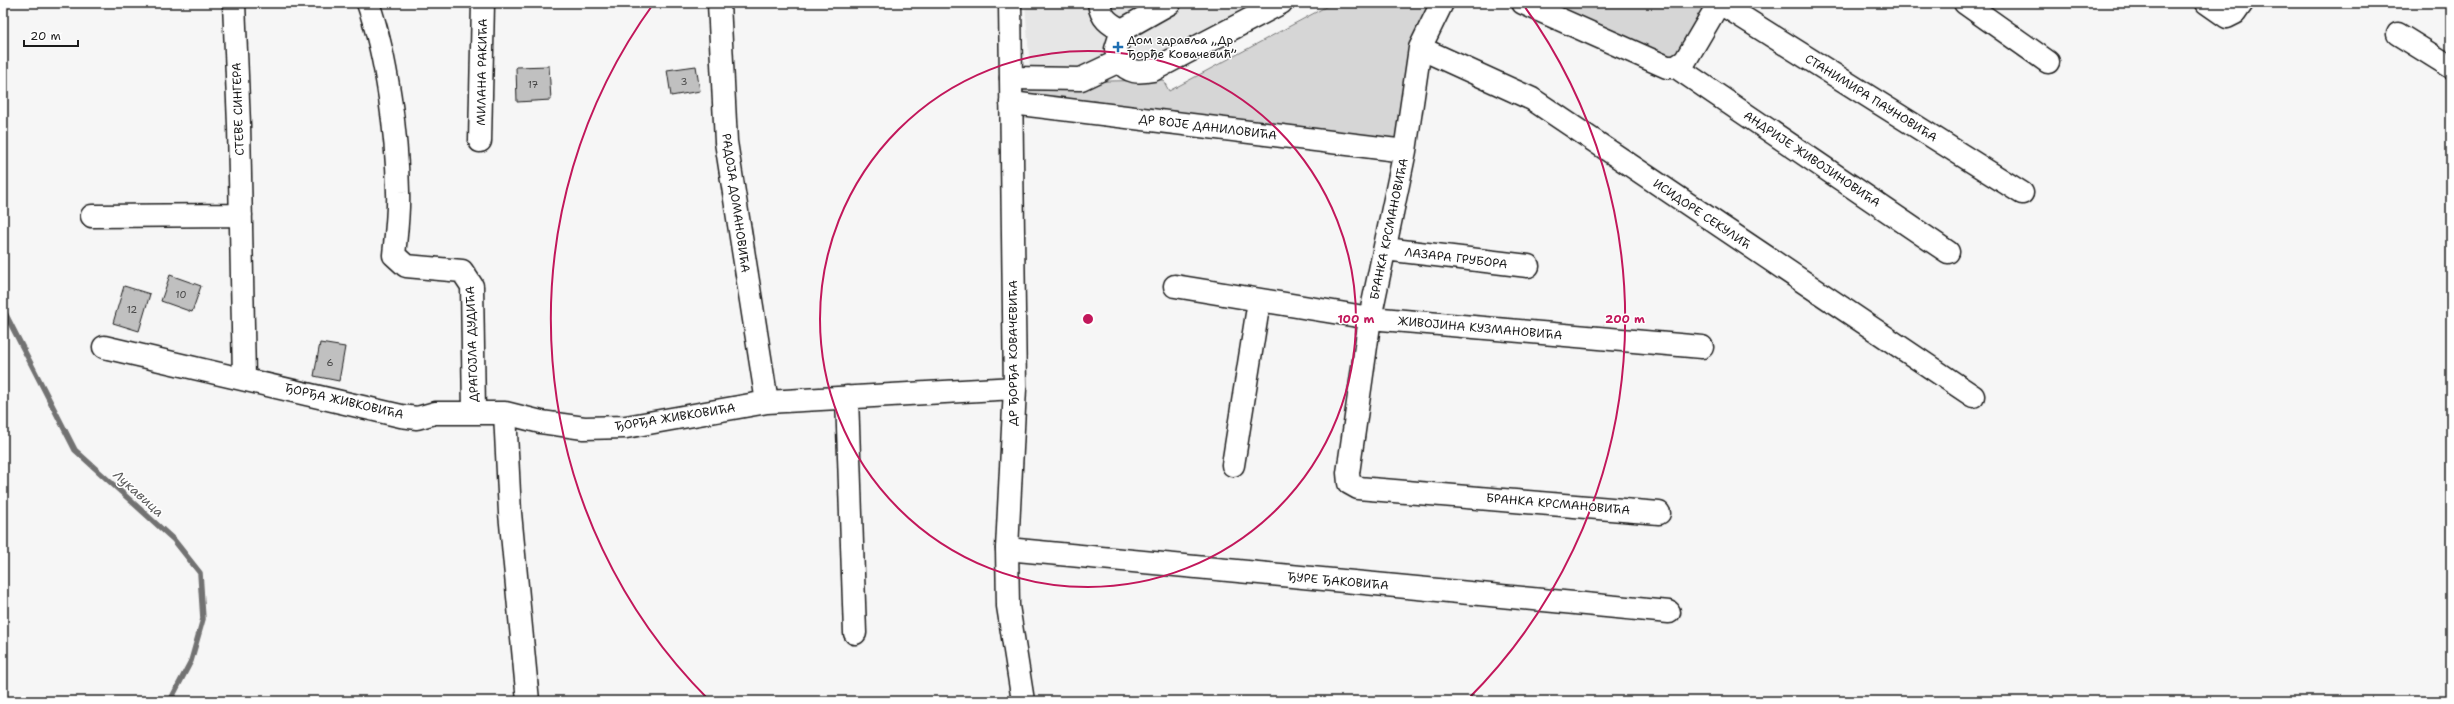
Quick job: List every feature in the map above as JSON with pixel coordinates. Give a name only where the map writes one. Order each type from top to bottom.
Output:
[{"type":"street","name":"СТЕВЕ СИНГЕРА","points":[[234,3],[241,215],[244,378]]},
{"type":"street","name":"ДРАГОЈЛА ДУДИЋА","points":[[368,3],[379,44],[391,110],[398,192],[394,255],[406,266],[462,271],[470,281],[472,286],[474,411]]},
{"type":"street","name":"МИЛАНА РАКИЋА","points":[[480,141],[483,3]]},
{"type":"street","name":"РАДОЈА ДОМАНОВИЋА","points":[[719,3],[726,142],[767,402]]},
{"type":"street","name":"ДР ЂОРЂА КОВАЧЕВИЋА","points":[[1010,3],[1015,388],[1008,549],[1008,606],[1023,701]]},
{"type":"street","points":[[1099,3],[1104,18],[1111,25],[1122,30]]},
{"type":"street","points":[[1170,3],[1122,30],[1116,49],[1119,61],[1126,70],[1134,72],[1153,70],[1281,3]]},
{"type":"street","name":"БРАНКА КРСМАНОВИЋА","points":[[1442,3],[1420,48],[1404,151],[1370,318],[1348,473],[1349,483],[1358,488],[1658,513]]},
{"type":"street","points":[[1523,3],[1667,67],[1676,67],[1685,61],[1719,3]]},
{"type":"street","name":"СТАНИМИРА ПАУНОВИЋА","points":[[1719,3],[2022,193]]},
{"type":"street","points":[[1965,3],[2048,62]]},
{"type":"street","points":[[2207,3],[2227,17],[2235,13],[2242,3]]},
{"type":"street","points":[[2398,34],[2451,67]]},
{"type":"street","name":"ИСИДОРЕ СЕКУЛИЋ","points":[[1420,48],[1532,99],[1973,396]]},
{"type":"street","points":[[1011,78],[1081,79],[1119,61]]},
{"type":"street","name":"АНДРИЈЕ ЖИВОЈИНОВИЋА","points":[[1676,67],[1948,252]]},
{"type":"street","name":"ДР ВОЈЕ ДАНИЛОВИЋА","points":[[1011,104],[1404,151]]},
{"type":"street","points":[[92,216],[241,215]]},
{"type":"street","name":"ЛАЗАРА ГРУБОРА","points":[[1384,249],[1528,266]]},
{"type":"street","name":"ЖИВОЈИНА КУЗМАНОВИЋА","points":[[1175,286],[1370,318],[1702,347]]},
{"type":"street","points":[[1233,465],[1259,301]]},
{"type":"street","name":"ЂОРЂА ЖИВКОВИЋА","points":[[104,348],[244,378],[401,416],[417,418],[435,413],[474,411],[505,413],[541,422],[584,428],[626,427],[767,402],[1015,388]]},
{"type":"street","points":[[847,397],[855,633]]},
{"type":"street","points":[[505,413],[510,513],[528,701]]},
{"type":"street","name":"ЂУРЕ ЂАКОВИЋА","points":[[1008,549],[1669,612]]},
{"type":"shaded area","name":"Дом здравља „Др Ђорђе Ковачевић”","points":[[1025,3],[1291,3],[1136,75],[1104,77],[1030,70]]},
{"type":"shaded area","points":[[1333,3],[1434,3],[1401,142],[1020,98],[1020,87],[1109,81],[1163,80],[1169,91]]},
{"type":"shaded area","points":[[1541,3],[1710,3],[1697,28],[1686,44],[1680,51],[1664,57]]},
{"type":"building","points":[[549,66],[551,100],[517,102],[516,67]]},
{"type":"building","points":[[696,66],[700,91],[671,96],[667,70]]},
{"type":"building","points":[[170,275],[201,286],[192,312],[161,301]]},
{"type":"building","points":[[124,286],[150,294],[139,331],[113,323]]},
{"type":"building","points":[[320,343],[345,347],[339,381],[314,376]]},
{"type":"waterway","name":"Лукавица","points":[[3,309],[75,450],[174,540],[200,573],[203,619],[191,661],[170,701]]},
{"type":"place","name":"Дом здравља „Др Ђорђе Ковачевић”","points":[[1118,47]]}]
